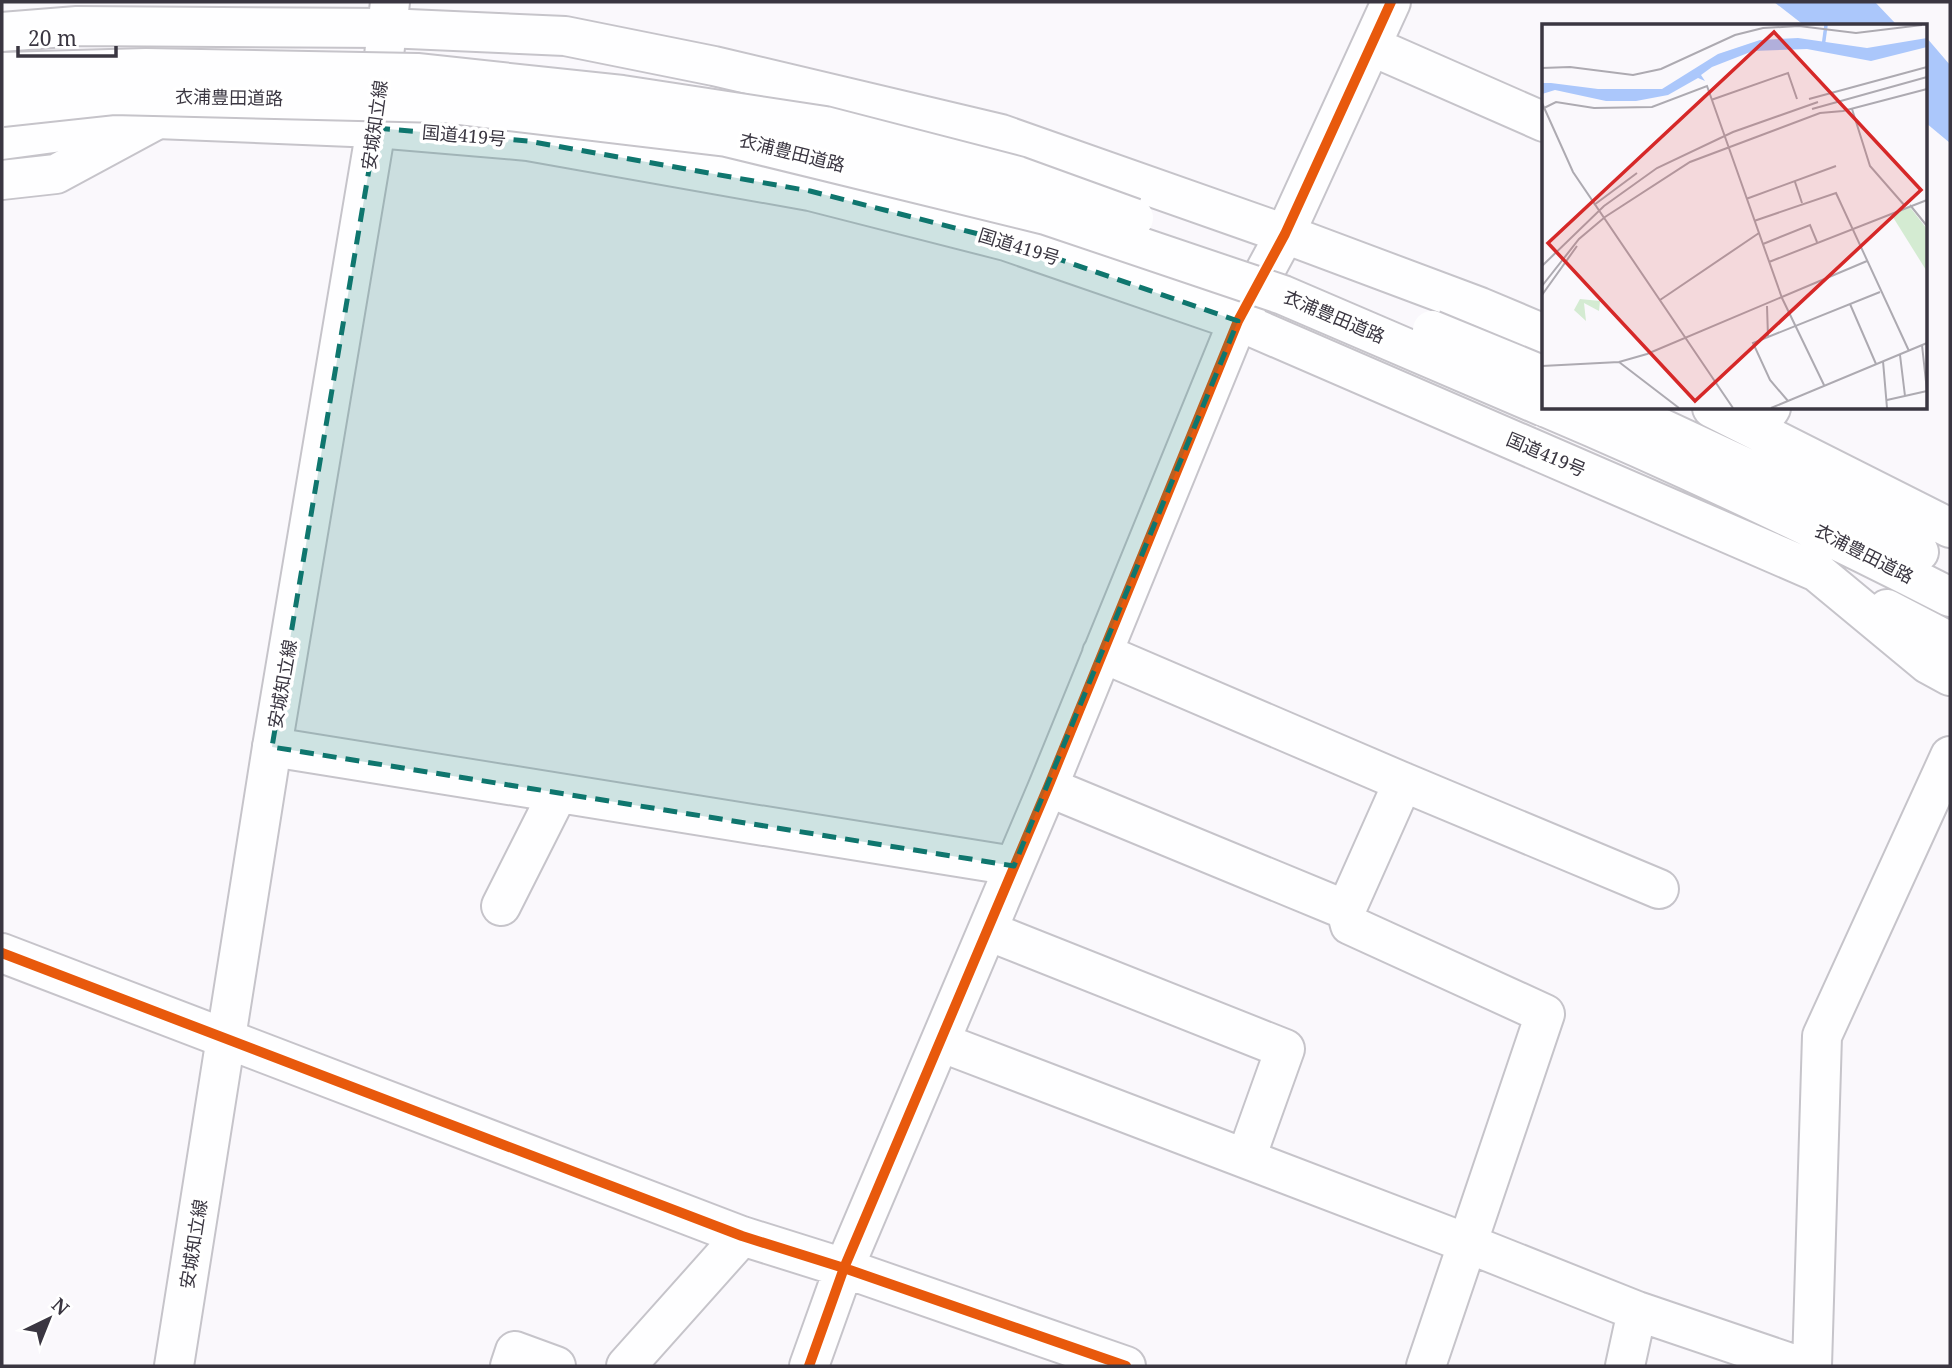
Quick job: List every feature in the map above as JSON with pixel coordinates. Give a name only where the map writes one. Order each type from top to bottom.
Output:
[{"type":"main road","points":[[808,1366],[844,1268],[1048,787],[1238,321],[1285,234],[1391,2]]},
{"type":"main road","points":[[2,32],[77,26],[388,15],[565,36],[714,66],[1001,134],[1285,234],[1542,333]]},
{"type":"main road","name":"安城知立線","points":[[174,1366],[272,747],[376,128],[388,15]]},
{"type":"main road","points":[[1371,46],[1542,121]]},
{"type":"main road","name":"衣浦豊田道路","points":[[2,72],[146,68],[417,73],[622,95],[825,126],[1018,176],[1332,289],[1542,375]]},
{"type":"main road","name":"衣浦豊田道路","points":[[2,107],[113,95],[442,103],[727,137],[1059,220],[1283,295],[1542,405]]},
{"type":"main road","points":[[2,180],[57,174],[158,119]]},
{"type":"main road","name":"国道419号","points":[[2,140],[158,119],[376,128],[528,141],[810,191],[1006,241],[1238,321],[1817,572],[1928,664],[1950,676]]},
{"type":"main road","name":"衣浦豊田道路","points":[[1553,410],[1827,535],[1950,597]]},
{"type":"main road","name":"衣浦豊田道路","points":[[1622,410],[1849,515],[1950,569]]},
{"type":"main road","points":[[1716,410],[1950,528]]},
{"type":"main road","points":[[1817,572],[1950,642]]},
{"type":"main road","points":[[1102,653],[1659,889]]},
{"type":"main road","points":[[272,747],[1014,866]]},
{"type":"main road","points":[[1812,1366],[1822,1036],[1950,756]]},
{"type":"main road","points":[[1403,782],[1346,910],[1350,925],[1545,1014],[1426,1366]]},
{"type":"main road","points":[[1048,787],[1346,910]]},
{"type":"main road","points":[[501,906],[558,793]]},
{"type":"main road","points":[[988,931],[1285,1049],[1246,1158]]},
{"type":"main road","points":[[2,953],[742,1236],[844,1268],[1126,1366]]},
{"type":"main road","points":[[940,1042],[1637,1311],[1799,1366]]},
{"type":"main road","points":[[625,1366],[742,1236]]},
{"type":"main road","points":[[1625,1366],[1637,1311]]},
{"type":"main road","points":[[510,1366],[515,1351],[556,1366]]},
{"type":"highlighted area","points":[[376,128],[528,141],[810,191],[1006,241],[1238,321],[1014,866],[272,747]]},
{"type":"water","points":[[1774,2],[1875,2],[1897,24],[1802,24]]},
{"type":"water","points":[[1927,38],[1950,65],[1950,143],[1927,124]]},
{"type":"cycle path","points":[[809,1366],[844,1268],[1048,787],[1238,321],[1285,234],[1391,2]]},
{"type":"cycle path","points":[[2,953],[742,1236],[844,1268],[1126,1366]]}]
